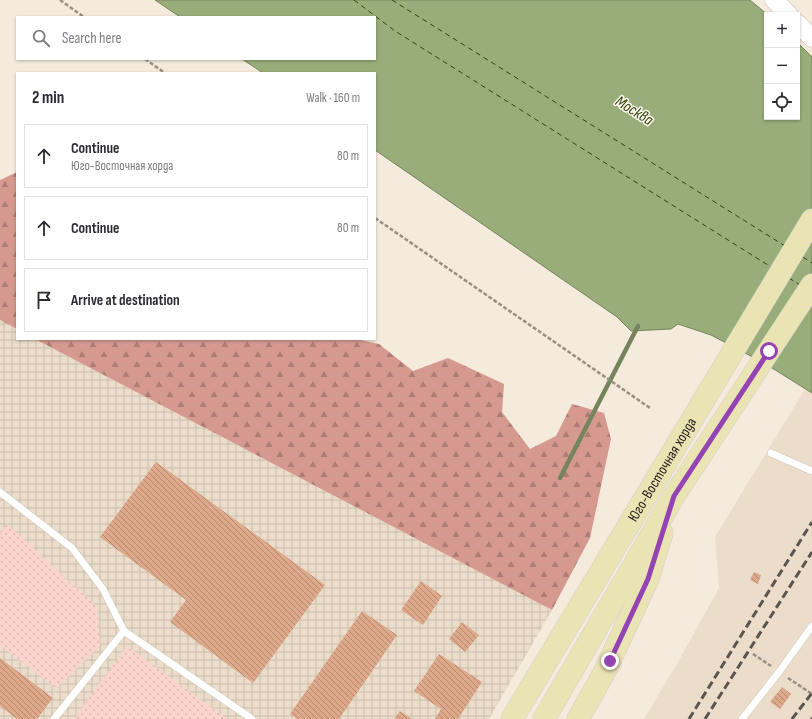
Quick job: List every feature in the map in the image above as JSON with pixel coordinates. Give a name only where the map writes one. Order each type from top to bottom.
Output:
[{"type":"main road","name":"Юго-Восточная хорда","points":[[512,719],[812,220]]},
{"type":"main road","name":"Юго-Восточная хорда","points":[[544,719],[674,496],[812,285]]},
{"type":"main road","points":[[578,719],[604,673],[648,579],[674,496]]},
{"type":"street","points":[[774,0],[786,12]]},
{"type":"street","points":[[800,26],[812,38]]},
{"type":"lane","points":[[771,453],[812,471]]},
{"type":"lane","points":[[0,492],[72,548],[103,589],[124,631],[252,719]]},
{"type":"lane","points":[[742,719],[779,672],[812,626]]},
{"type":"lane","points":[[54,719],[124,631]]},
{"type":"path","points":[[60,0],[83,16]]},
{"type":"path","points":[[146,60],[164,72]]},
{"type":"path","points":[[376,219],[650,408]]},
{"type":"path","points":[[804,688],[812,694]]},
{"type":"shaded area","points":[[0,320],[16,328],[16,340],[37,340],[552,610],[489,719],[0,719]]},
{"type":"shaded area","points":[[805,389],[812,393],[812,719],[644,719],[719,588],[715,537]]},
{"type":"shaded area","points":[[7,524],[97,607],[100,645],[56,688],[0,645],[0,534]]},
{"type":"shaded area","points":[[127,646],[227,719],[74,719]]},
{"type":"green space","points":[[16,172],[16,328],[0,320],[0,180]]},
{"type":"green space","points":[[37,340],[361,340],[379,344],[413,371],[448,358],[504,384],[502,412],[530,449],[556,436],[572,404],[604,413],[611,439],[590,538],[552,610]]},
{"type":"water","name":"Москва","points":[[155,0],[750,0],[764,12],[764,120],[800,120],[800,45],[812,57],[812,393],[764,363],[711,335],[678,324],[671,329],[631,331],[617,317],[376,151],[376,72],[262,72],[244,60],[376,60],[376,16],[179,16]]},
{"type":"building","points":[[156,462],[325,585],[253,683],[170,622],[186,600],[100,537]]},
{"type":"building","points":[[754,572],[761,575],[758,584],[750,580]]},
{"type":"building","points":[[421,581],[442,596],[423,625],[401,610]]},
{"type":"building","points":[[362,611],[397,635],[339,719],[297,719],[290,714]]},
{"type":"building","points":[[462,622],[479,635],[465,652],[449,639]]},
{"type":"building","points":[[439,654],[482,682],[458,719],[435,719],[441,709],[414,691]]},
{"type":"building","points":[[0,658],[53,698],[37,719],[17,719],[0,706]]},
{"type":"building","points":[[782,687],[791,694],[780,709],[770,702]]},
{"type":"building","points":[[400,711],[412,719],[394,719]]},
{"type":"waterway","points":[[560,478],[638,326]]},
{"type":"ferry route","points":[[354,0],[375,16]]},
{"type":"ferry route","points":[[392,0],[785,246]]},
{"type":"ferry route","points":[[376,17],[395,31],[771,267]]},
{"type":"ferry route","points":[[803,257],[812,263]]},
{"type":"ferry route","points":[[789,278],[800,285]]},
{"type":"railway","points":[[689,719],[812,522]]},
{"type":"railway","points":[[705,719],[812,552]]},
{"type":"railway","points":[[792,719],[812,693]]},
{"type":"route","points":[[610,661],[648,579],[674,496],[769,351]]}]
